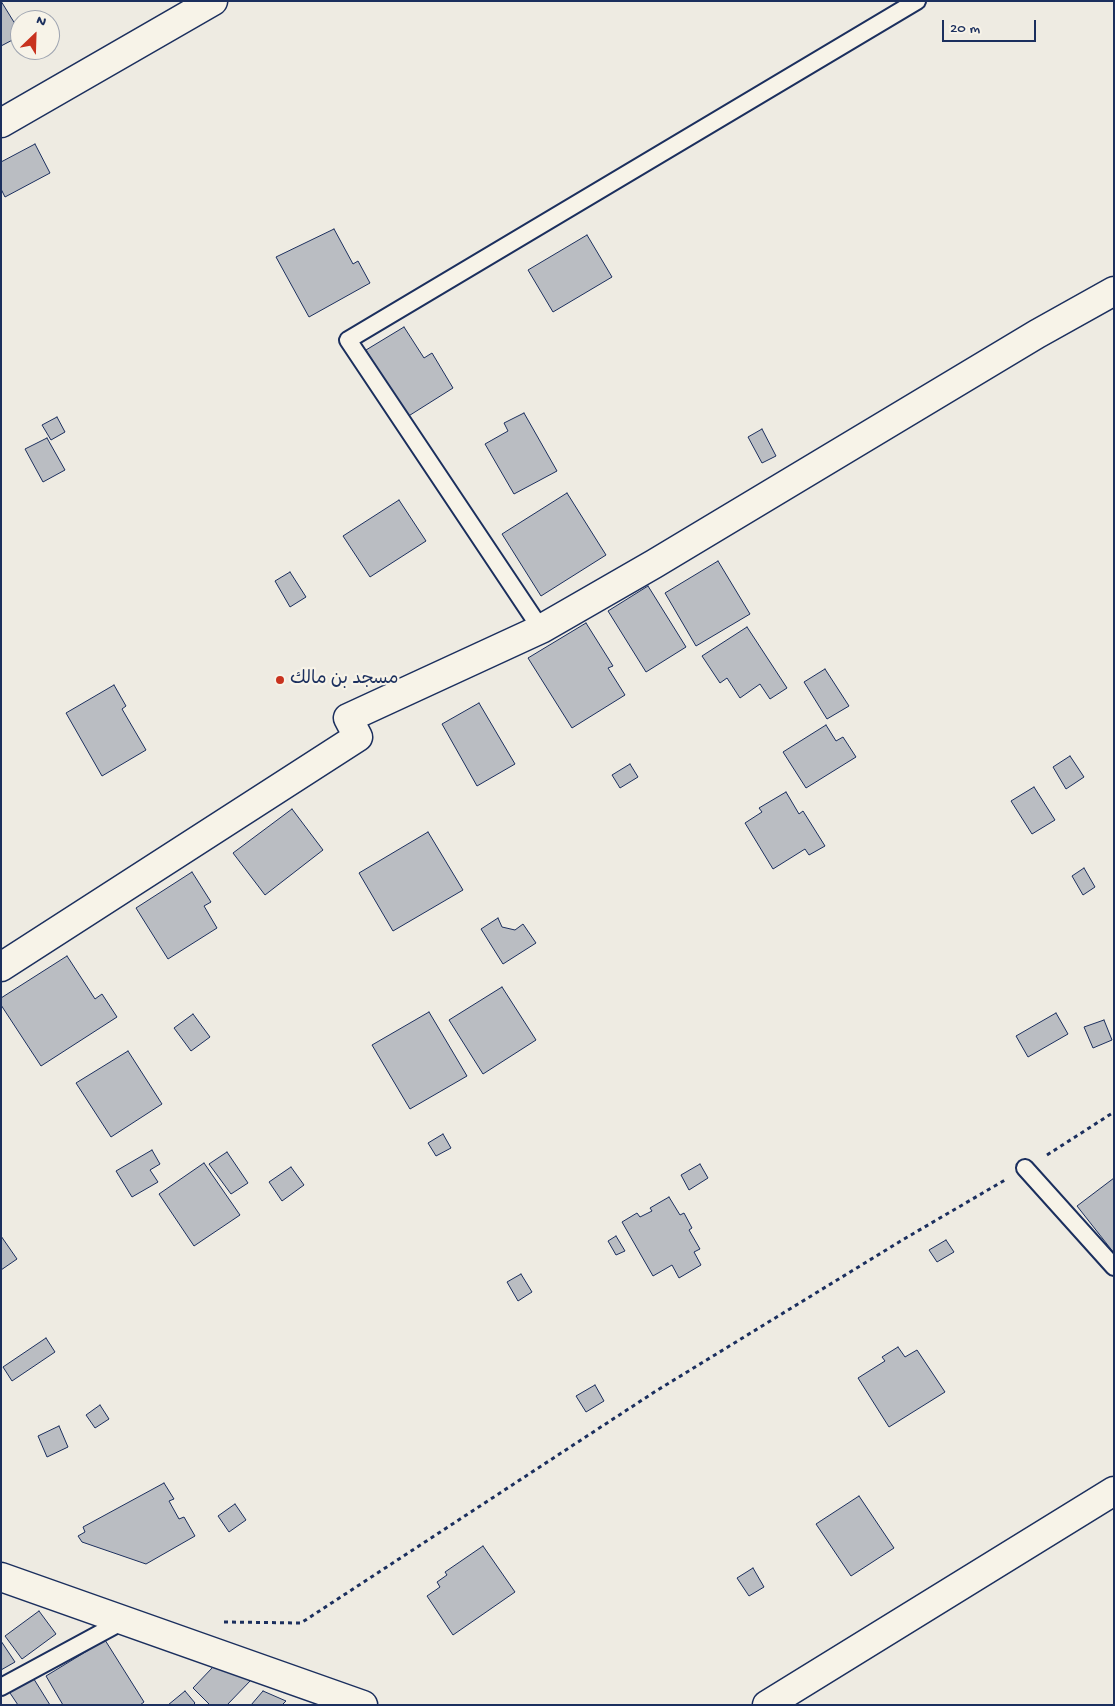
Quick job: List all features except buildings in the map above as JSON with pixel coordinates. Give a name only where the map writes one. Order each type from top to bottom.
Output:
[{"type":"street","points":[[1,123],[213,1]]},
{"type":"street","points":[[1,967],[358,737],[348,718],[541,629],[654,564],[1037,334],[1114,291]]},
{"type":"street","points":[[767,1705],[1114,1491]]},
{"type":"street","points":[[1,1577],[363,1705]]},
{"type":"lane","points":[[541,629],[348,340],[917,1]]},
{"type":"lane","points":[[1025,1168],[1114,1267]]},
{"type":"lane","points":[[1,1687],[123,1621]]},
{"type":"path","points":[[222,1622],[301,1623],[656,1391],[904,1239],[1025,1168],[1114,1112]]},
{"type":"place","name":"مسجد بن مالك","points":[[280,680]]}]
